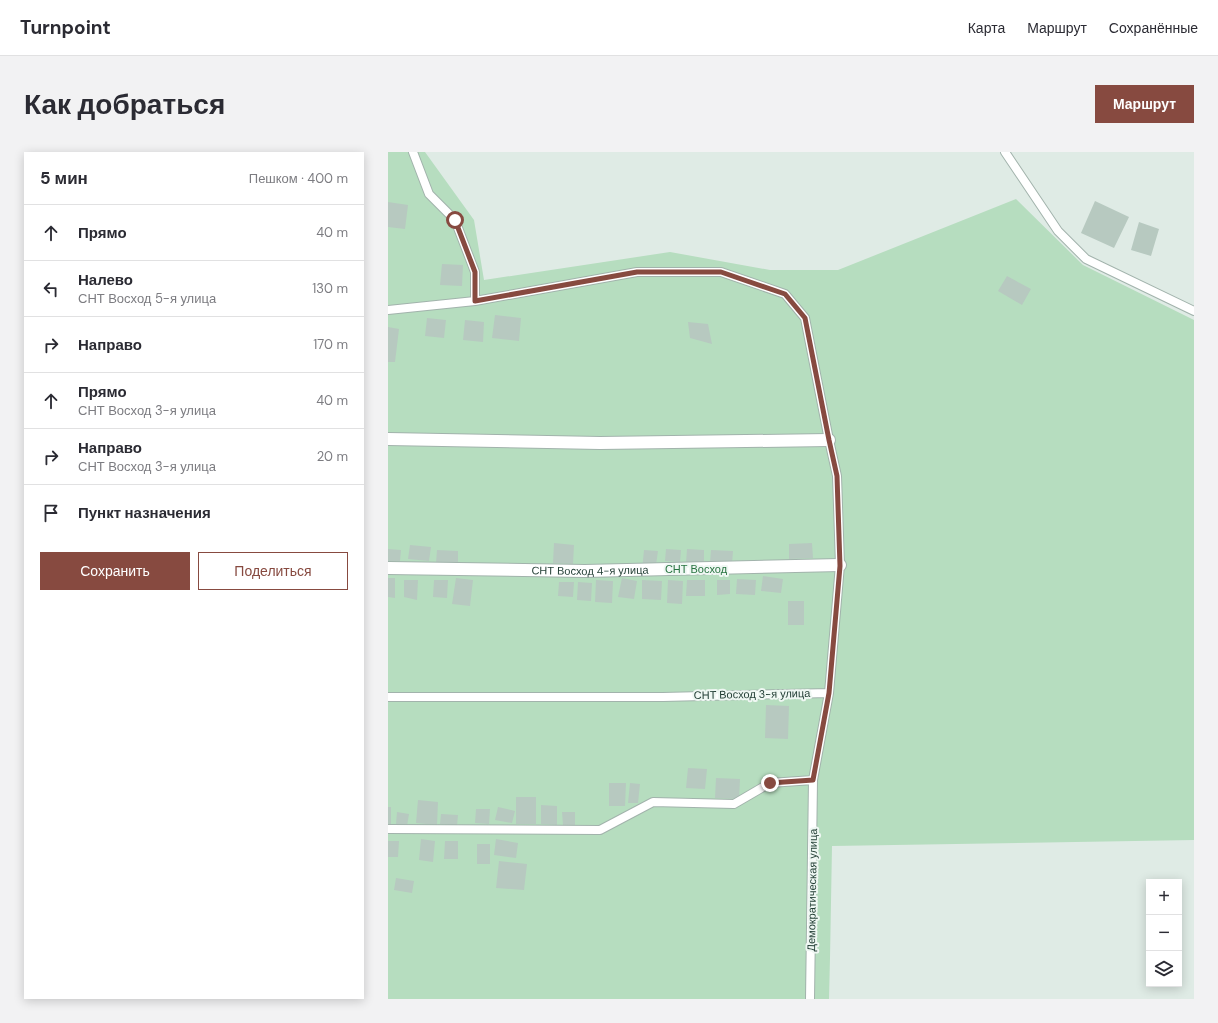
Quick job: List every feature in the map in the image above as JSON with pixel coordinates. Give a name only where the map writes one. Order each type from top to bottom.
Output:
[{"type":"street","points":[[388,439],[600,443],[829,440]]},
{"type":"street","name":"СНТ Восход 4-я улица","points":[[388,568],[586,571],[840,566]]},
{"type":"lane","points":[[413,152],[429,194],[455,220],[475,272],[475,301]]},
{"type":"lane","points":[[1005,152],[1058,230],[1086,259],[1194,311]]},
{"type":"lane","points":[[388,310],[475,301],[637,272],[721,272],[785,294],[805,318],[837,476],[840,566],[829,693],[813,780],[770,783],[734,804],[653,802],[600,830],[388,829]]},
{"type":"lane","name":"СНТ Восход 3-я улица","points":[[388,696],[663,696],[829,693]]},
{"type":"lane","name":"Демократическая улица","points":[[810,999],[813,780]]},
{"type":"green space","name":"СНТ Восход","points":[[388,152],[425,152],[474,220],[484,280],[670,252],[770,270],[838,270],[1016,199],[1083,265],[1194,320],[1194,840],[832,846],[829,999],[388,999]]},
{"type":"building","points":[[1095,201],[1129,217],[1114,248],[1081,233]]},
{"type":"building","points":[[388,202],[408,205],[405,229],[388,227]]},
{"type":"building","points":[[1139,222],[1159,229],[1151,256],[1131,250]]},
{"type":"building","points":[[442,264],[463,265],[462,286],[440,285]]},
{"type":"building","points":[[1007,276],[1031,289],[1022,305],[998,291]]},
{"type":"building","points":[[495,315],[521,318],[519,341],[492,338]]},
{"type":"building","points":[[427,318],[446,320],[444,338],[425,336]]},
{"type":"building","points":[[465,320],[484,322],[483,342],[463,340]]},
{"type":"building","points":[[688,322],[708,324],[712,344],[690,338]]},
{"type":"building","points":[[388,327],[399,329],[395,362],[388,362]]},
{"type":"building","points":[[554,543],[574,545],[573,564],[553,563]]},
{"type":"building","points":[[812,543],[813,558],[789,559],[789,544]]},
{"type":"building","points":[[410,545],[431,547],[429,561],[408,559]]},
{"type":"building","points":[[388,549],[401,550],[400,561],[388,561]]},
{"type":"building","points":[[666,549],[681,550],[680,562],[665,561]]},
{"type":"building","points":[[687,549],[704,550],[704,564],[686,563]]},
{"type":"building","points":[[437,550],[458,551],[458,564],[436,563]]},
{"type":"building","points":[[644,550],[658,551],[656,565],[642,570]]},
{"type":"building","points":[[711,550],[733,551],[732,564],[710,563]]},
{"type":"building","points":[[763,576],[783,579],[781,593],[761,591]]},
{"type":"building","points":[[388,578],[395,578],[395,598],[388,597]]},
{"type":"building","points":[[456,578],[473,580],[470,606],[452,604]]},
{"type":"building","points":[[622,578],[637,581],[634,599],[618,597]]},
{"type":"building","points":[[737,579],[756,580],[755,595],[736,594]]},
{"type":"building","points":[[404,580],[418,580],[417,600],[404,597]]},
{"type":"building","points":[[434,580],[448,580],[447,598],[433,597]]},
{"type":"building","points":[[596,580],[613,581],[612,603],[595,602]]},
{"type":"building","points":[[642,580],[662,581],[661,600],[642,599]]},
{"type":"building","points":[[668,580],[683,581],[682,604],[667,603]]},
{"type":"building","points":[[687,580],[705,580],[705,596],[686,596]]},
{"type":"building","points":[[717,580],[730,580],[730,594],[717,595]]},
{"type":"building","points":[[559,582],[574,582],[573,597],[558,596]]},
{"type":"building","points":[[578,582],[592,583],[591,601],[577,600]]},
{"type":"building","points":[[788,601],[804,601],[804,625],[788,625]]},
{"type":"building","points":[[766,705],[789,706],[788,739],[765,738]]},
{"type":"building","points":[[688,768],[707,769],[705,789],[686,788]]},
{"type":"building","points":[[716,778],[740,779],[739,799],[715,798]]},
{"type":"building","points":[[609,783],[626,783],[625,806],[609,806]]},
{"type":"building","points":[[630,783],[640,784],[638,803],[628,803]]},
{"type":"building","points":[[516,797],[536,797],[536,824],[516,824]]},
{"type":"building","points":[[418,800],[438,802],[437,825],[416,823]]},
{"type":"building","points":[[541,805],[557,806],[557,825],[541,824]]},
{"type":"building","points":[[388,807],[391,807],[391,824],[388,824]]},
{"type":"building","points":[[498,807],[515,811],[512,823],[495,820]]},
{"type":"building","points":[[476,809],[490,809],[489,824],[475,823]]},
{"type":"building","points":[[397,812],[409,814],[407,826],[396,824]]},
{"type":"building","points":[[562,812],[575,812],[575,825],[563,825]]},
{"type":"building","points":[[441,814],[458,815],[457,826],[440,824]]},
{"type":"building","points":[[421,839],[435,841],[433,862],[419,860]]},
{"type":"building","points":[[496,839],[518,843],[516,858],[494,855]]},
{"type":"building","points":[[388,841],[399,841],[398,857],[388,857]]},
{"type":"building","points":[[445,841],[458,841],[458,859],[444,859]]},
{"type":"building","points":[[477,844],[490,844],[490,864],[477,864]]},
{"type":"building","points":[[499,861],[527,864],[524,890],[496,888]]},
{"type":"building","points":[[396,878],[414,881],[412,893],[394,890]]},
{"type":"route","points":[[455,220],[475,272],[475,301],[637,272],[721,272],[785,294],[805,318],[837,476],[840,566],[829,693],[813,780],[770,783]]}]
